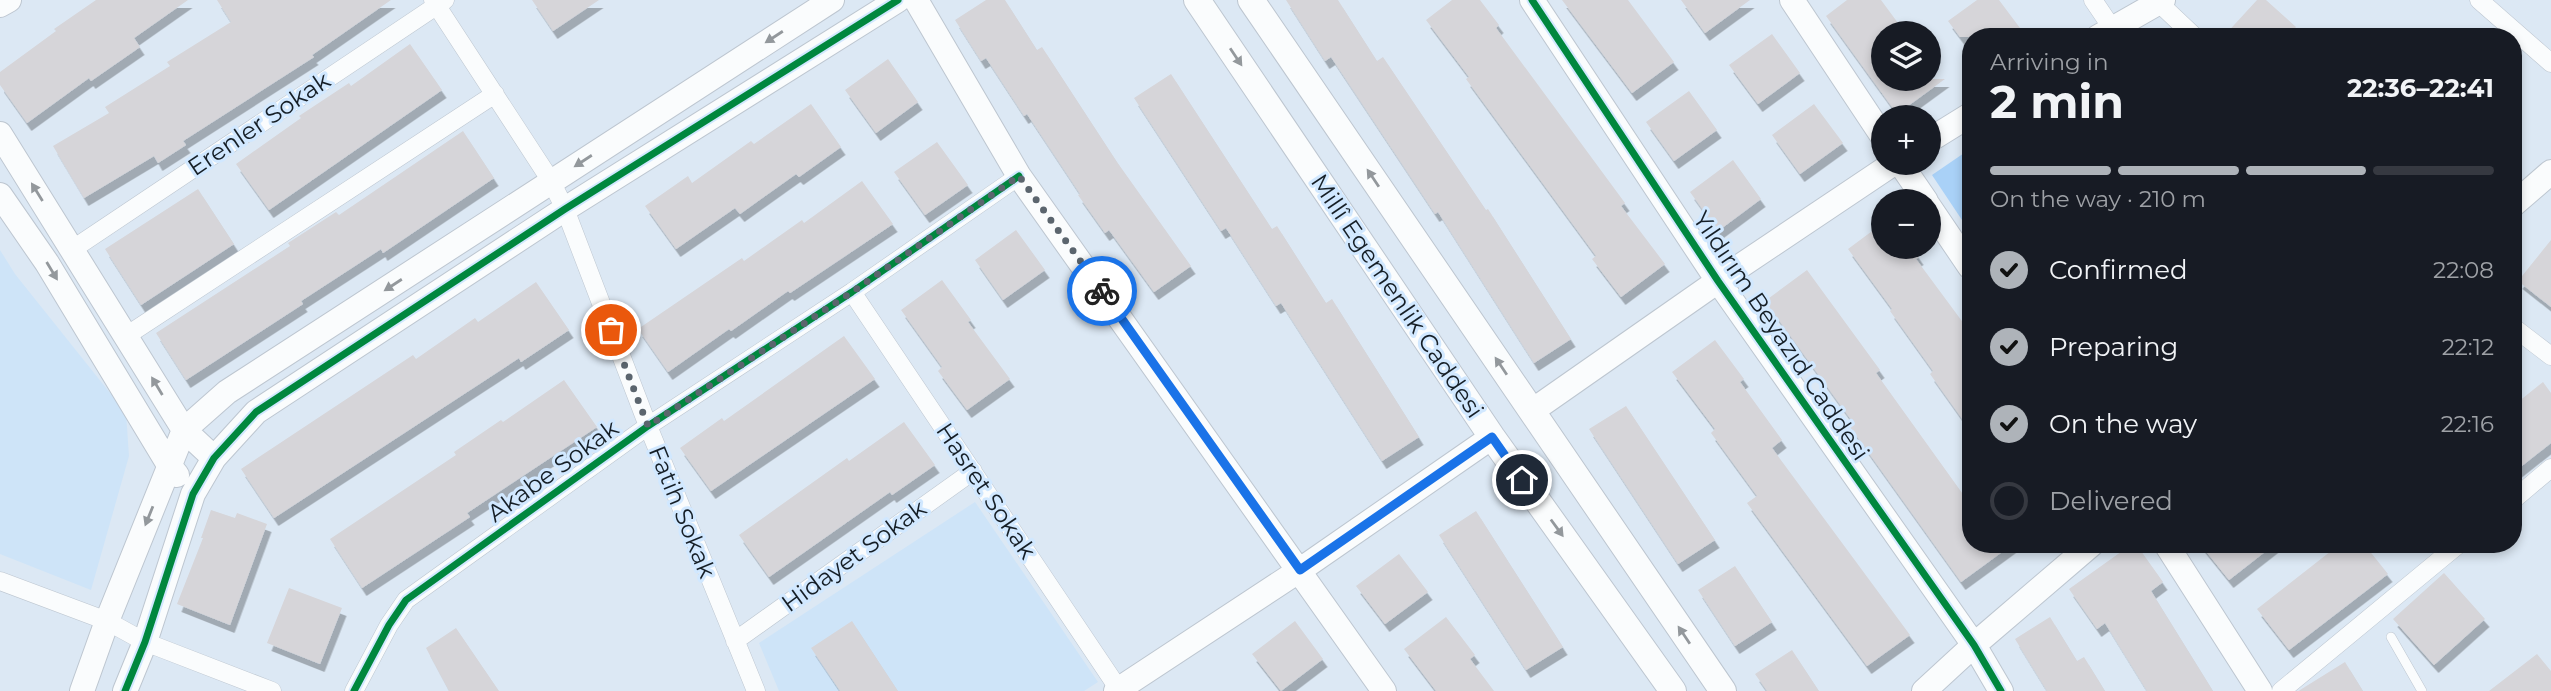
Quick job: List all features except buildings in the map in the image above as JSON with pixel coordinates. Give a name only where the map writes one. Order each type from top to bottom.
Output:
[{"type":"main road","name":"Millî Egemenlik Caddesi","points":[[1198,0],[1492,437],[1673,691]]},
{"type":"main road","name":"Millî Egemenlik Caddesi","points":[[1251,0],[1723,691]]},
{"type":"street","points":[[0,5],[9,0]]},
{"type":"street","points":[[82,691],[107,621],[184,430],[227,392],[832,0]]},
{"type":"street","points":[[125,691],[145,642],[193,494],[214,458],[256,412],[565,209],[898,0]]},
{"type":"street","points":[[916,0],[1019,176],[1384,691]]},
{"type":"street","name":"Yıldırım Beyazıd Caddesi","points":[[1532,0],[1718,281],[1974,645],[2001,691]]},
{"type":"street","points":[[1792,0],[1871,119]]},
{"type":"street","points":[[2093,0],[2103,28]]},
{"type":"street","points":[[2479,0],[2511,28]]},
{"type":"street","points":[[2114,28],[2161,1],[2186,28]]},
{"type":"street","name":"Fatih Sokak","points":[[438,2],[551,181],[565,209],[648,426],[756,691]]},
{"type":"street","name":"Erenler Sokak","points":[[73,249],[438,2]]},
{"type":"street","points":[[2522,38],[2551,63]]},
{"type":"street","points":[[126,336],[495,94]]},
{"type":"street","points":[[1941,133],[1962,121]]},
{"type":"street","points":[[0,134],[184,430],[214,458]]},
{"type":"street","points":[[2522,197],[2551,172]]},
{"type":"street","points":[[1532,411],[1876,175]]},
{"type":"street","name":"Akabe Sokak","points":[[354,691],[389,625],[406,600],[648,426],[852,292],[1019,176]]},
{"type":"street","points":[[0,195],[47,263],[169,465],[193,494]]},
{"type":"street","points":[[1941,224],[1962,255]]},
{"type":"street","name":"Hasret Sokak","points":[[852,292],[1118,690]]},
{"type":"street","points":[[2522,334],[2551,356]]},
{"type":"street","points":[[1118,690],[1300,570],[1492,437]]},
{"type":"street","points":[[2522,492],[2551,468]]},
{"type":"street","name":"Hidayet Sokak","points":[[735,641],[972,471]]},
{"type":"street","points":[[1924,691],[2081,553]]},
{"type":"street","points":[[2172,553],[2260,691]]},
{"type":"street","points":[[2281,691],[2448,553]]},
{"type":"street","points":[[0,580],[107,621],[145,642],[272,691]]},
{"type":"lane","points":[[2391,637],[2421,691]]},
{"type":"shaded area","points":[[1962,154],[1962,220],[1932,175],[1941,175],[1941,169]]},
{"type":"shaded area","points":[[0,250],[15,274],[126,413],[129,456],[91,590],[0,554]]},
{"type":"shaded area","points":[[975,502],[1098,682],[1084,691],[779,691],[759,643]]},
{"type":"cycle path","points":[[125,691],[145,642],[193,494],[214,458],[256,412],[565,209],[898,0]]},
{"type":"cycle path","points":[[1532,0],[1718,281],[1974,645],[2001,691]]},
{"type":"cycle path","points":[[354,691],[389,625],[406,600],[648,426],[852,292],[1019,176]]},
{"type":"way so far","points":[[611,330],[648,426],[852,292],[1019,176],[1102,291]]},
{"type":"route","points":[[1102,291],[1300,570],[1492,437],[1522,480]]}]
